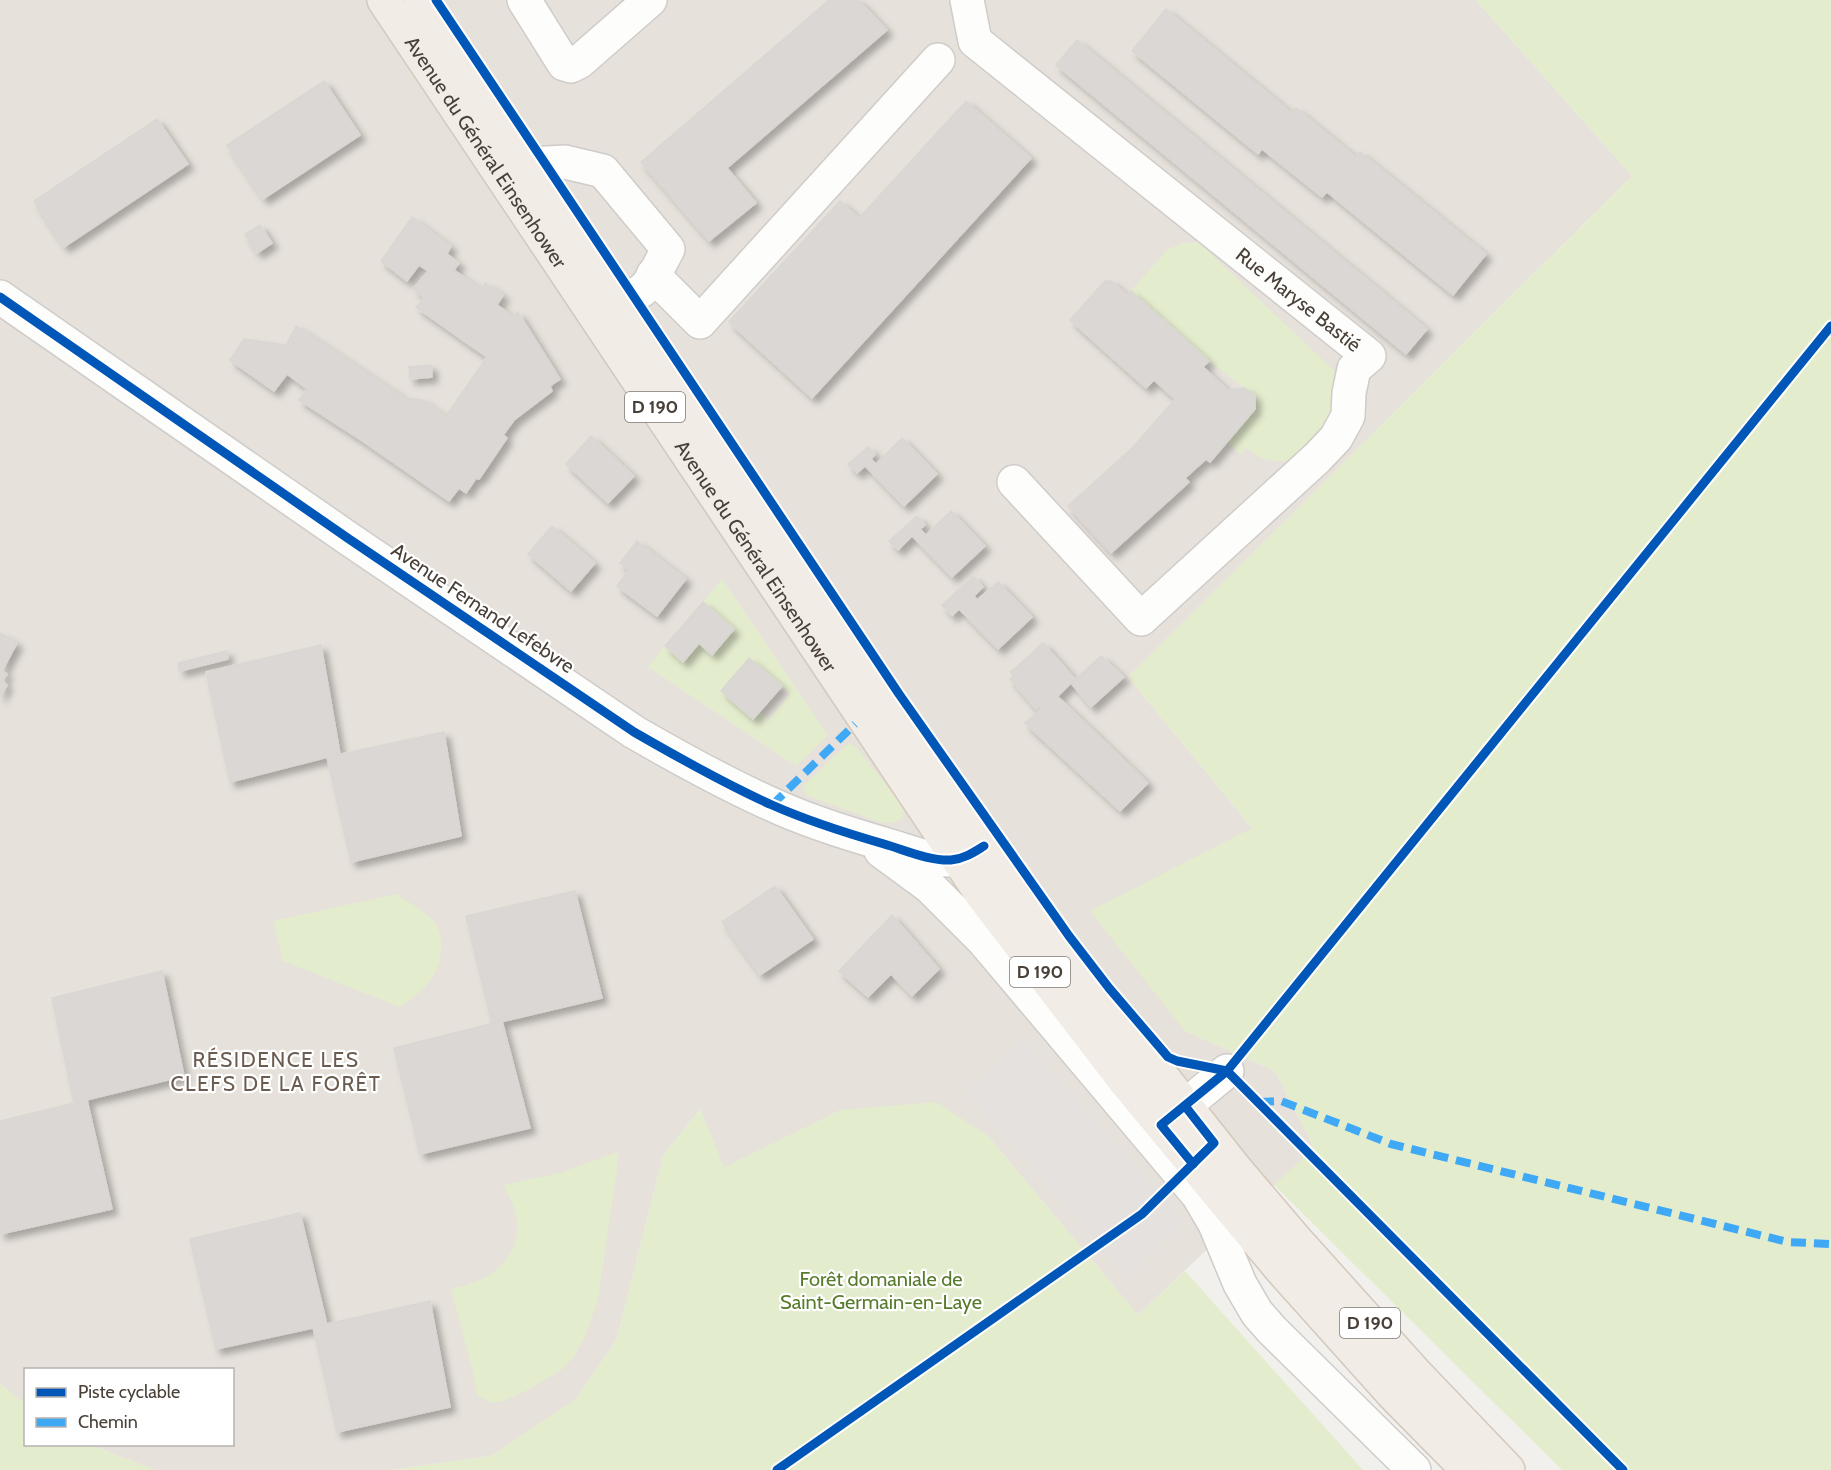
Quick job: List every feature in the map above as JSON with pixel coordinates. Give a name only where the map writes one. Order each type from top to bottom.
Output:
[{"type":"main road","name":"Avenue du Général Einsenhower","points":[[384,0],[928,813],[971,852]]},
{"type":"main road","name":"Avenue du Général Einsenhower","points":[[421,0],[620,299],[971,852]]},
{"type":"main road","name":"D 190","points":[[971,852],[1013,936],[1173,1116]]},
{"type":"main road","name":"D 190","points":[[971,852],[1028,908],[1173,1116],[1196,1161],[1281,1269],[1393,1394],[1468,1470]]},
{"type":"main road","name":"D 190","points":[[1196,1161],[1294,1238],[1417,1375],[1508,1470]]},
{"type":"street","points":[[524,0],[564,64],[571,66],[579,62],[650,0]]},
{"type":"street","name":"Rue Maryse Bastié","points":[[967,0],[975,41],[1369,356],[1354,369],[1349,393],[1348,416],[1336,438],[1141,619],[1014,482]]},
{"type":"street","points":[[654,275],[700,322],[938,60]]},
{"type":"street","points":[[529,164],[565,162],[603,171],[668,249],[648,285],[633,294],[620,299],[602,300],[577,289]]},
{"type":"street","name":"Avenue Fernand Lefebvre","points":[[0,297],[369,552],[634,732],[674,755],[772,805],[866,839],[924,856],[949,860],[971,852]]},
{"type":"street","points":[[866,839],[930,887],[983,940],[1112,1092],[1196,1161],[1198,1195],[1208,1210],[1240,1284],[1257,1313],[1414,1470]]},
{"type":"street","name":"D 190","points":[[1013,936],[1024,990]]},
{"type":"street","points":[[1112,1092],[1173,1116],[1227,1071]]},
{"type":"shaded area","points":[[0,0],[1476,0],[1632,176],[1128,677],[1252,828],[1185,1031],[1275,1071],[1314,1148],[1138,1315],[987,1135],[841,1110],[724,1168],[700,1109],[663,1156],[616,1341],[576,1399],[491,1456],[390,1470],[155,1470],[94,1446],[234,1446],[234,1368],[24,1368],[24,1403],[0,1384]]},
{"type":"shaded area","points":[[1023,1040],[1184,1222],[1127,1276],[967,1092]]},
{"type":"green space","points":[[1476,0],[1831,0],[1831,1470],[1562,1470],[1274,1185],[1314,1148],[1275,1071],[1185,1031],[1090,911],[1252,828],[1128,677],[1632,176]]},
{"type":"green space","points":[[1198,242],[1340,376],[1330,422],[1309,449],[1296,458],[1274,461],[1259,457],[1247,448],[1240,454],[1227,442],[1255,409],[1255,396],[1209,361],[1131,291],[1168,249],[1184,243]]},
{"type":"green space","points":[[722,579],[828,735],[796,766],[648,667],[665,646],[683,662],[699,643],[712,654],[734,630],[703,602]],"holes":[[[749,658],[790,694],[769,719],[760,712],[752,719],[721,691]]]},
{"type":"green space","points":[[852,744],[903,806],[902,819],[892,823],[879,822],[806,795],[802,789],[846,745]]},
{"type":"green space","points":[[397,894],[424,912],[433,921],[439,931],[441,943],[440,959],[434,976],[422,990],[400,1007],[283,961],[273,921]]},
{"type":"green space","name":"Forêt domaniale de Saint-Germain-en-Laye","points":[[936,1102],[987,1135],[1138,1315],[1185,1271],[1363,1470],[390,1470],[491,1456],[576,1399],[616,1341],[663,1156],[700,1109],[724,1167],[841,1110]]},
{"type":"green space","points":[[617,1152],[617,1169],[598,1300],[585,1337],[574,1357],[560,1371],[524,1392],[503,1401],[493,1403],[477,1396],[451,1289],[471,1284],[488,1276],[511,1253],[516,1238],[517,1222],[513,1204],[503,1185],[560,1173]]},
{"type":"green space","points":[[0,1384],[24,1403],[24,1446],[94,1446],[155,1470],[0,1470]]},
{"type":"building","points":[[829,0],[858,0],[887,30],[727,168],[756,203],[709,241],[641,162]]},
{"type":"building","points":[[1166,9],[1292,113],[1296,108],[1356,157],[1360,152],[1486,254],[1453,295],[1327,192],[1322,197],[1262,149],[1258,154],[1132,51]]},
{"type":"building","points":[[1077,40],[1427,329],[1406,354],[1056,65]]},
{"type":"building","points":[[324,81],[360,135],[263,199],[227,145]]},
{"type":"building","points":[[966,101],[1031,158],[812,398],[729,322],[840,201],[859,218]]},
{"type":"building","points":[[157,119],[188,164],[64,247],[34,201]]},
{"type":"building","points":[[412,217],[451,246],[447,254],[459,263],[454,270],[481,289],[485,283],[502,294],[468,344],[416,307],[424,298],[414,289],[428,271],[419,265],[407,281],[381,261]]},
{"type":"building","points":[[260,225],[272,243],[257,253],[245,234]]},
{"type":"building","points":[[1105,281],[1111,281],[1127,295],[1131,291],[1209,361],[1203,367],[1228,390],[1245,388],[1255,396],[1255,409],[1210,462],[1206,459],[1185,478],[1189,482],[1111,553],[1068,506],[1133,447],[1175,399],[1154,380],[1146,388],[1070,320]]},
{"type":"building","points":[[502,294],[497,305],[513,316],[518,312],[560,379],[550,386],[552,391],[514,420],[503,435],[507,438],[479,479],[476,478],[466,493],[459,488],[449,501],[364,442],[397,393],[404,398],[422,400],[446,416],[487,357],[468,344]]},
{"type":"building","points":[[296,326],[345,358],[310,407],[299,400],[307,389],[287,374],[274,391],[230,360],[244,339],[286,345]]},
{"type":"building","points":[[345,358],[397,393],[364,442],[310,407]]},
{"type":"building","points":[[431,365],[432,377],[410,379],[409,367]]},
{"type":"building","points":[[591,436],[634,476],[608,503],[566,464]]},
{"type":"building","points":[[902,438],[937,474],[904,506],[865,466],[857,473],[848,464],[868,447],[875,454],[871,459],[876,464]]},
{"type":"building","points":[[951,511],[985,546],[952,577],[912,536],[898,550],[889,541],[917,516],[925,525],[920,529],[926,535]]},
{"type":"building","points":[[552,526],[595,563],[571,591],[528,554]]},
{"type":"building","points":[[637,541],[686,579],[657,616],[617,586],[629,570],[620,563]]},
{"type":"building","points":[[973,576],[983,587],[974,596],[977,600],[998,582],[1032,617],[998,649],[959,609],[952,616],[942,605]]},
{"type":"building","points":[[703,602],[734,629],[712,655],[699,643],[683,662],[665,646]]},
{"type":"building","points":[[0,633],[17,643],[2,671],[7,674],[2,681],[7,685],[0,697]]},
{"type":"building","points":[[1043,643],[1075,679],[1058,696],[1056,695],[1041,708],[1036,709],[1010,679],[1013,677],[1011,672]]},
{"type":"building","points":[[321,645],[340,754],[230,782],[206,672]]},
{"type":"building","points":[[227,651],[228,659],[180,671],[178,663]]},
{"type":"building","points":[[1101,656],[1124,677],[1091,707],[1071,683]]},
{"type":"building","points":[[749,658],[782,686],[753,719],[721,691]]},
{"type":"building","points":[[1056,695],[1148,783],[1120,811],[1025,723]]},
{"type":"building","points":[[444,732],[461,836],[351,862],[327,757]]},
{"type":"building","points":[[775,886],[813,939],[760,975],[722,922]]},
{"type":"building","points":[[575,891],[602,998],[492,1024],[466,916]]},
{"type":"building","points":[[892,915],[939,969],[919,989],[871,937]]},
{"type":"building","points":[[871,937],[919,989],[912,996],[891,974],[868,997],[839,971]]},
{"type":"building","points":[[162,971],[184,1076],[74,1103],[52,998]]},
{"type":"building","points":[[502,1021],[530,1128],[420,1154],[394,1048]]},
{"type":"building","points":[[87,1100],[112,1209],[0,1234],[0,1121]]},
{"type":"building","points":[[300,1213],[327,1325],[216,1349],[190,1239]]},
{"type":"building","points":[[430,1301],[450,1407],[337,1432],[313,1327]]},
{"type":"marked path","points":[[772,805],[855,724]]},
{"type":"marked path","points":[[1259,1102],[1281,1101],[1391,1144],[1788,1242],[1831,1244]]},
{"type":"cycle path","points":[[436,0],[899,694],[1069,936],[1109,988],[1168,1057],[1177,1061],[1227,1071],[1623,1470]]},
{"type":"cycle path","points":[[0,297],[349,539],[634,732],[685,761],[786,811],[917,855],[951,860],[965,857],[984,846]]},
{"type":"cycle path","points":[[1193,1164],[1161,1125],[1227,1071],[1831,326]]},
{"type":"cycle path","points":[[777,1470],[1142,1214],[1214,1143],[1185,1106]]},
{"type":"district","name":"RÉSIDENCE LES CLEFS DE LA FORÊT","points":[[276,1071]]}]
